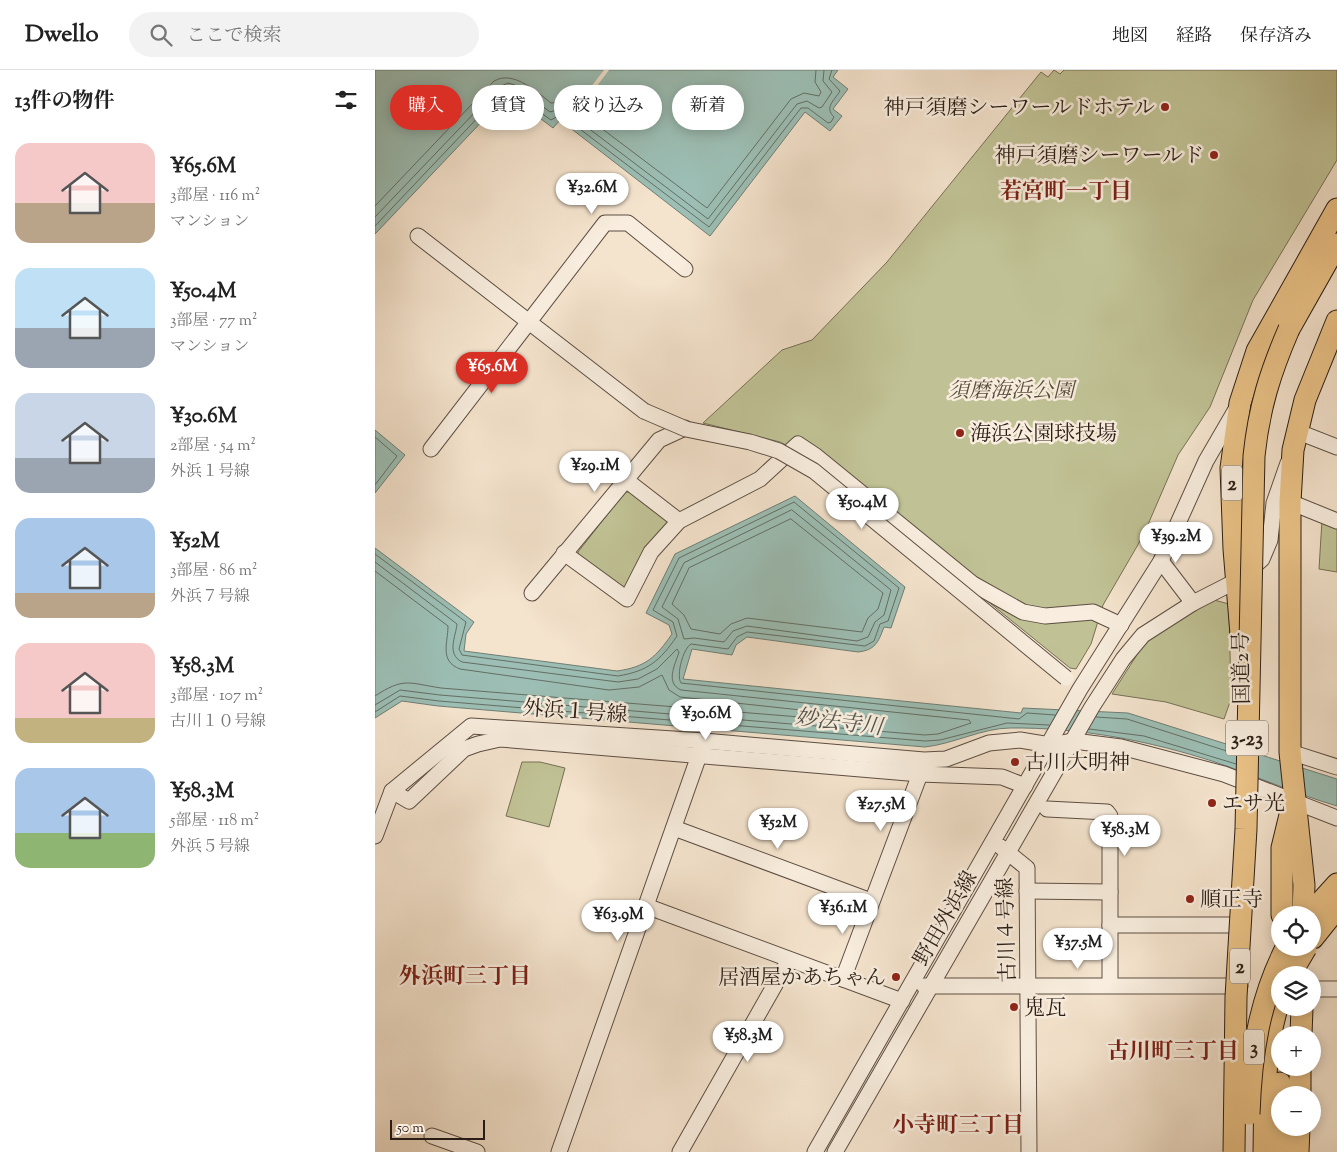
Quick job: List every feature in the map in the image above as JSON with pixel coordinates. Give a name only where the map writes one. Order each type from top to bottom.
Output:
[{"type":"highway","name":"国道2号","points":[[1241,1152],[1239,986],[1242,662],[1238,580],[1234,549],[1231,468],[1240,403],[1257,351],[1337,209]]},
{"type":"highway","name":"3-23","points":[[1234,1152],[1236,998],[1245,828],[1254,456],[1258,417],[1266,386],[1289,329],[1337,244]]},
{"type":"highway","points":[[1303,906],[1304,885],[1290,752],[1290,502],[1295,440],[1314,372],[1337,321]]},
{"type":"highway","points":[[1282,906],[1282,848],[1294,801]]},
{"type":"highway","points":[[1317,906],[1337,884]]},
{"type":"highway","points":[[1321,932],[1337,908]]},
{"type":"highway","name":"3","points":[[1249,1152],[1250,1090],[1256,1033],[1268,986],[1282,956]]},
{"type":"highway","name":"3","points":[[1265,1152],[1265,1093],[1270,1041],[1276,1016]]},
{"type":"highway","points":[[1280,1136],[1280,1152]]},
{"type":"highway","points":[[1298,1152],[1299,1136]]},
{"type":"street","points":[[431,449],[605,223],[629,223],[685,270]]},
{"type":"street","points":[[418,236],[643,411],[685,428],[751,442],[779,451],[814,471],[1080,689],[1161,561],[1206,461],[1240,403]]},
{"type":"street","points":[[532,592],[659,440],[685,428]]},
{"type":"street","points":[[1161,561],[1193,603],[1238,580],[1262,559],[1268,546],[1274,503],[1295,440],[1337,447]]},
{"type":"street","points":[[565,553],[627,599],[651,552],[679,521],[760,479],[798,444],[816,456],[973,584],[1023,612],[1045,616],[1093,612],[1121,625]]},
{"type":"street","points":[[626,480],[679,521]]},
{"type":"street","points":[[1290,502],[1337,521]]},
{"type":"street","name":"野田外浜線","points":[[835,1152],[1092,707],[1123,659],[1143,635],[1193,603]]},
{"type":"street","name":"野田外浜線","points":[[815,1152],[1080,689]]},
{"type":"street","name":"外浜１号線","points":[[375,836],[392,791],[471,726],[701,748],[924,760],[946,759],[989,743],[1076,737],[1121,747],[1242,781],[1337,818]]},
{"type":"street","points":[[559,1152],[701,748],[920,774],[1002,777],[1025,786]]},
{"type":"street","points":[[1290,752],[1337,767]]},
{"type":"street","points":[[843,980],[920,774]]},
{"type":"street","points":[[1047,809],[1107,812],[1110,816],[1110,985]]},
{"type":"street","points":[[674,828],[871,901]]},
{"type":"street","name":"古川４号線","points":[[993,842],[1009,852],[1027,868],[1029,1152]]},
{"type":"street","points":[[1027,891],[1110,892]]},
{"type":"street","points":[[646,906],[901,1001]]},
{"type":"street","points":[[1321,933],[1337,919]]},
{"type":"street","points":[[1110,925],[1241,924]]},
{"type":"street","points":[[679,1152],[789,960]]},
{"type":"street","points":[[913,983],[930,987],[1029,985],[1239,986]]},
{"type":"street","points":[[1321,989],[1337,989]]},
{"type":"street","points":[[432,1136],[477,1152]]},
{"type":"green space","name":"須磨海浜公園","points":[[1054,70],[1060,74],[1064,70],[1337,70],[1337,160],[1253,300],[1210,407],[1178,455],[1143,536],[1103,605],[1091,644],[1076,669],[1070,668],[811,458],[780,442],[703,423],[782,350],[812,340],[887,262],[1041,72],[1048,77]]},
{"type":"green space","points":[[625,492],[631,492],[669,522],[629,588],[622,589],[579,556],[578,552]]},
{"type":"green space","points":[[1322,520],[1337,528],[1337,572],[1319,569]]},
{"type":"green space","points":[[1214,600],[1229,604],[1231,699],[1224,719],[1166,702],[1112,694],[1147,639]]},
{"type":"green space","points":[[522,762],[540,762],[565,768],[549,827],[506,816]]},
{"type":"water","points":[[375,70],[838,70],[833,77],[848,89],[833,109],[842,116],[830,131],[805,112],[710,236],[573,130],[662,130],[662,85],[554,85],[553,128],[544,121],[544,85],[472,85],[472,130],[474,130],[375,234]]},
{"type":"water","points":[[375,430],[405,455],[375,493]]},
{"type":"water","name":"妙法寺川","points":[[795,496],[905,587],[891,628],[884,627],[875,645],[868,650],[858,652],[747,637],[736,645],[732,655],[692,649],[683,679],[1021,713],[1023,708],[1128,713],[1337,779],[1337,806],[1191,754],[1114,737],[1062,730],[1036,728],[1000,729],[925,747],[438,706],[402,701],[375,718],[375,548],[474,622],[466,634],[464,651],[617,671],[636,667],[649,660],[661,649],[672,634],[669,625],[646,613],[675,554]]},
{"type":"pier","points":[[604,70],[609,70],[598,85],[592,85]]},
{"type":"place","name":"神戸須磨シーワールドホテル","points":[[1165,107]]},
{"type":"place","name":"神戸須磨シーワールド","points":[[1214,155]]},
{"type":"place","name":"海浜公園球技場","points":[[960,433]]},
{"type":"place","name":"古川大明神","points":[[1015,762]]},
{"type":"place","name":"エサ光","points":[[1212,803]]},
{"type":"place","name":"順正寺","points":[[1190,899]]},
{"type":"place","name":"居酒屋かあちゃん","points":[[896,977]]},
{"type":"place","name":"鬼瓦","points":[[1014,1007]]},
{"type":"district","name":"若宮町一丁目","points":[[1066,190]]},
{"type":"district","name":"外浜町三丁目","points":[[465,975]]},
{"type":"district","name":"古川町三丁目","points":[[1173,1050]]},
{"type":"district","name":"小寺町三丁目","points":[[958,1124]]}]
